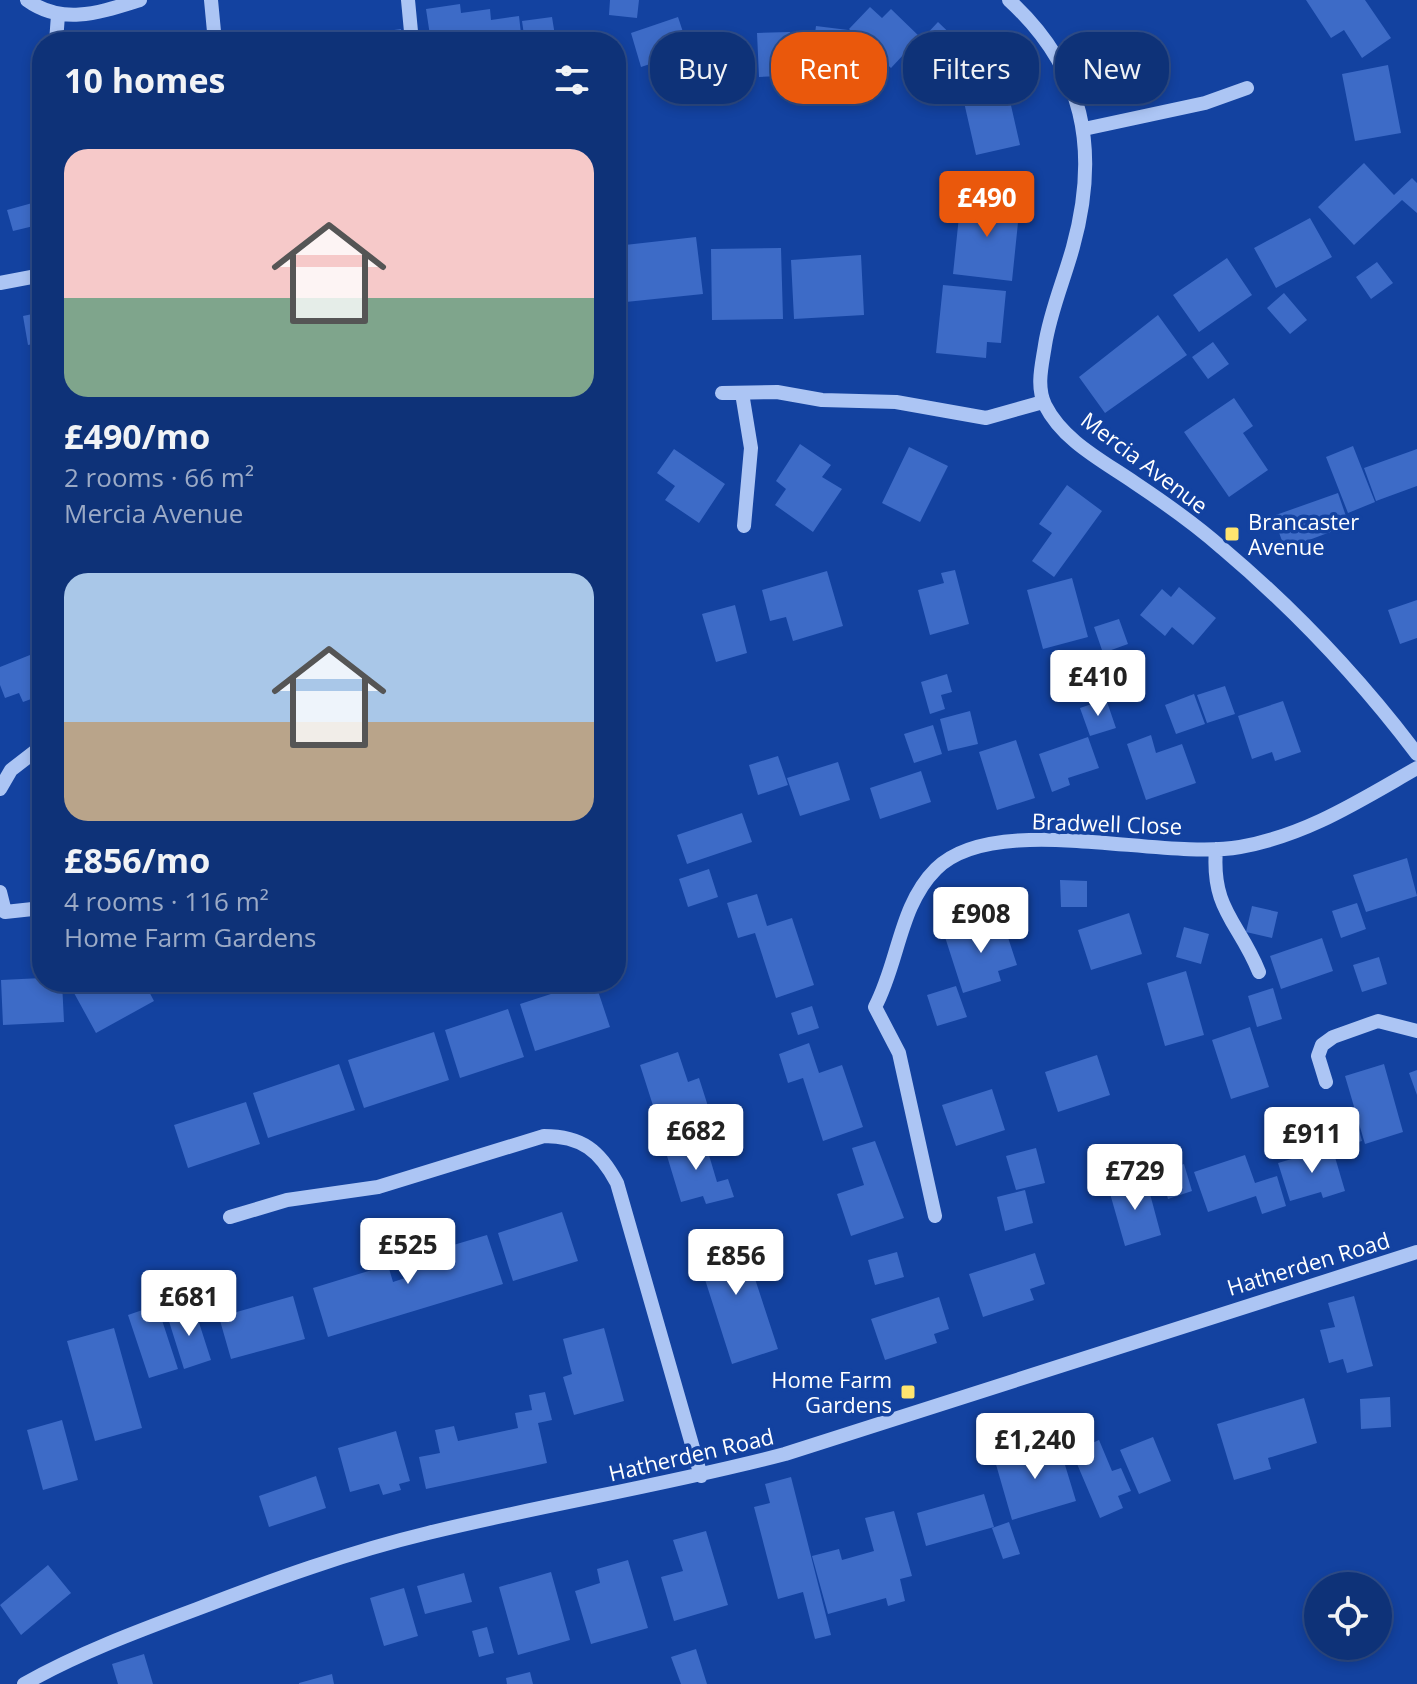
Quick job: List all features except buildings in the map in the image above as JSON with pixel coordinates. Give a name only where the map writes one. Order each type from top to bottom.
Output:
[{"type":"street","points":[[27,0],[58,15],[87,15],[140,0]]},
{"type":"street","points":[[211,0],[214,32]]},
{"type":"street","points":[[408,0],[411,32]]},
{"type":"street","points":[[722,393],[896,402],[986,418],[1043,402],[1040,376],[1047,329],[1074,243],[1083,196],[1086,166],[1084,129],[1072,88],[1055,51],[1009,0]]},
{"type":"street","points":[[57,32],[58,15]]},
{"type":"street","points":[[1084,129],[1205,103],[1247,88]]},
{"type":"street","points":[[0,283],[32,277]]},
{"type":"street","points":[[742,393],[751,448],[744,526]]},
{"type":"street","name":"Mercia Avenue","points":[[1043,402],[1071,438],[1212,539],[1254,576],[1374,700],[1417,754]]},
{"type":"street","points":[[0,789],[17,764],[32,753]]},
{"type":"street","name":"Bradwell Close","points":[[935,1216],[899,1053],[875,1007],[891,974],[915,898],[935,869],[955,854],[981,845],[1028,840],[1216,849],[1262,842],[1325,822],[1417,768]]},
{"type":"street","points":[[1216,849],[1214,871],[1226,916],[1251,952],[1259,972]]},
{"type":"street","points":[[0,892],[3,915],[32,910]]},
{"type":"street","points":[[1326,1082],[1318,1056],[1322,1045],[1333,1037],[1378,1021],[1417,1031]]},
{"type":"street","points":[[230,1217],[287,1200],[378,1187],[544,1136],[567,1136],[590,1146],[605,1160],[617,1183],[701,1476]]},
{"type":"street","name":"Hatherden Road","points":[[24,1684],[126,1636],[261,1584],[363,1551],[462,1525],[701,1476],[839,1439],[1417,1252]]},
{"type":"place","name":"Brancaster Avenue","points":[[1232,534]]},
{"type":"place","name":"Home Farm Gardens","points":[[908,1392]]}]
